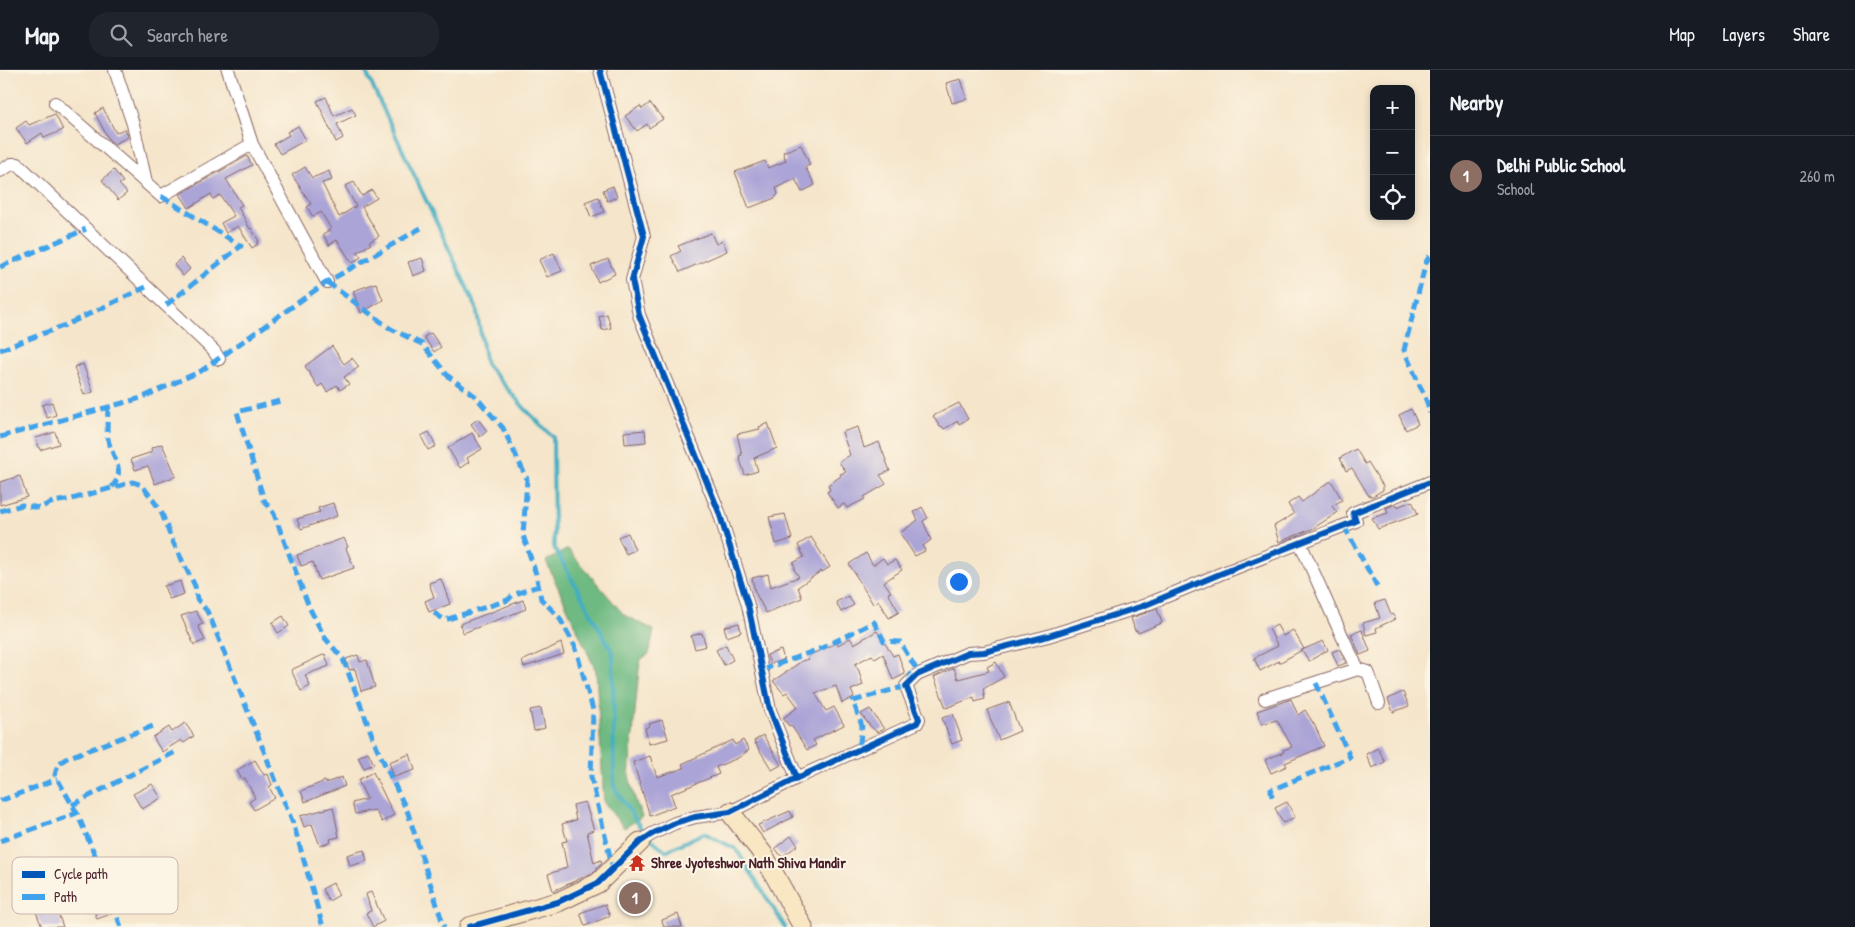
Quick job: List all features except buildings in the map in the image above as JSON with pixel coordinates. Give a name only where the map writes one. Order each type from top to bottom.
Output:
[{"type":"street","points":[[115,70],[133,124],[146,182]]},
{"type":"street","points":[[228,70],[252,144],[327,282]]},
{"type":"street","points":[[600,70],[644,236],[632,280],[639,315],[719,512],[748,605],[770,710],[797,778]]},
{"type":"street","points":[[55,103],[161,196],[252,144]]},
{"type":"street","points":[[0,171],[12,164],[18,164],[214,351],[219,359]]},
{"type":"street","points":[[478,926],[558,902],[598,883],[646,838],[675,823],[695,817],[730,812],[797,778],[917,723],[919,719],[906,686],[917,675],[968,653],[984,652],[1048,636],[1143,606],[1356,521],[1353,513],[1430,482]]},
{"type":"street","points":[[1300,543],[1323,591],[1337,629],[1358,669]]},
{"type":"street","points":[[1265,699],[1358,669],[1368,672],[1379,703]]},
{"type":"street","points":[[730,812],[763,854],[803,927]]},
{"type":"green space","points":[[568,549],[624,615],[654,630],[649,654],[641,659],[639,669],[629,776],[642,817],[624,828],[604,803],[596,671],[546,561]]},
{"type":"waterway","points":[[365,70],[476,307],[486,364],[526,410],[553,437],[554,547],[613,653],[614,787],[644,833],[666,851],[704,833],[736,849],[785,927]]},
{"type":"marked path","points":[[161,196],[241,246],[166,305]]},
{"type":"marked path","points":[[0,437],[141,398],[201,371],[327,282],[421,228]]},
{"type":"marked path","points":[[0,267],[86,229]]},
{"type":"marked path","points":[[1430,256],[1426,262],[1404,350],[1430,413]]},
{"type":"marked path","points":[[327,282],[391,329],[422,344],[448,376],[475,396],[503,428],[527,479],[523,535],[536,574],[541,599],[559,617],[575,646],[593,710],[591,777],[613,869]]},
{"type":"marked path","points":[[0,350],[68,324],[146,287]]},
{"type":"marked path","points":[[280,401],[237,412],[264,500],[274,514],[309,607],[325,638],[343,659],[377,748],[408,813],[444,927]]},
{"type":"marked path","points":[[108,407],[108,439],[118,469],[118,475],[112,487]]},
{"type":"marked path","points":[[0,511],[22,505],[39,508],[53,502],[72,499],[133,482],[142,485],[161,511],[171,538],[195,586],[197,599],[207,611],[212,622],[294,826],[323,927]]},
{"type":"marked path","points":[[1344,526],[1377,586]]},
{"type":"marked path","points":[[434,613],[445,620],[508,600],[513,595],[538,586]]},
{"type":"marked path","points":[[762,670],[822,648],[874,622],[884,641],[900,642],[915,667],[906,686],[853,701],[862,726],[859,750]]},
{"type":"marked path","points":[[1272,797],[1271,790],[1350,757],[1316,683]]},
{"type":"marked path","points":[[96,857],[77,813],[55,775],[58,764],[67,758],[153,726]]},
{"type":"marked path","points":[[72,805],[177,751]]},
{"type":"marked path","points":[[0,801],[57,779]]},
{"type":"marked path","points":[[0,841],[77,813]]},
{"type":"marked path","points":[[116,914],[121,927]]},
{"type":"cycle path","points":[[600,70],[644,236],[632,280],[639,315],[719,512],[748,605],[770,710],[797,778]]},
{"type":"cycle path","points":[[469,927],[558,902],[598,883],[640,842],[652,834],[675,823],[695,817],[730,812],[797,778],[917,723],[919,719],[906,686],[917,675],[968,653],[984,652],[1048,636],[1143,606],[1356,521],[1353,513],[1430,482]]},
{"type":"place","name":"Shree Jyoteshwor Nath Shiva Mandir","points":[[637,863]]},
{"type":"place","name":"Delhi Public School","points":[[635,898]]}]
